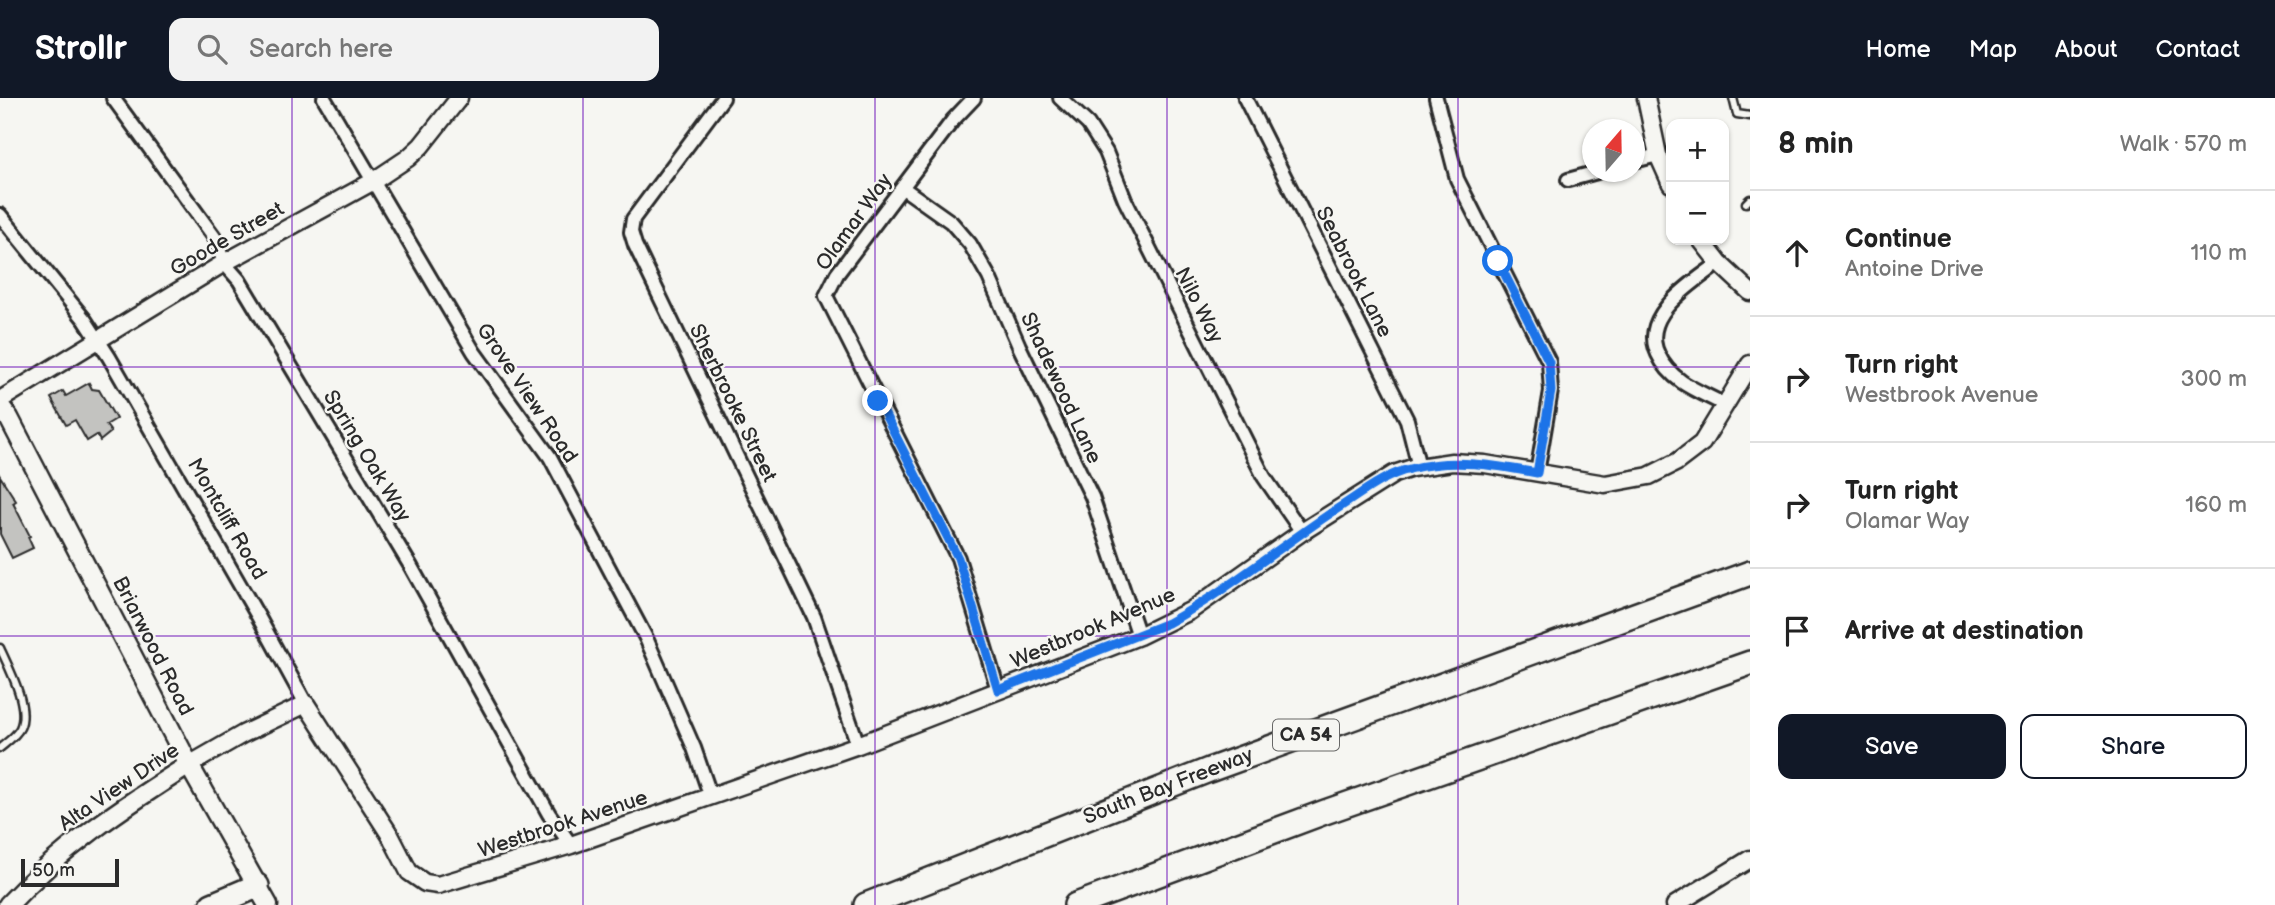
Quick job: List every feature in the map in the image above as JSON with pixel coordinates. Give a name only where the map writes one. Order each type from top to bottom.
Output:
[{"type":"highway","name":"South Bay Freeway","points":[[866,905],[1209,770],[1750,573]]},
{"type":"highway","points":[[1076,905],[1325,811],[1750,663]]},
{"type":"highway","points":[[1115,905],[1237,844]]},
{"type":"highway","points":[[212,905],[263,896]]},
{"type":"highway","points":[[241,905],[263,896]]},
{"type":"main road","name":"Briarwood Road","points":[[0,406],[9,418],[189,765],[263,896]]},
{"type":"main road","name":"Alta View Drive","points":[[8,905],[76,841],[115,812],[189,765]]},
{"type":"street","name":"Spring Oak Way","points":[[113,98],[215,238],[224,263],[239,280],[388,529],[549,814],[571,845]]},
{"type":"street","name":"Grove View Road","points":[[324,98],[474,352],[550,457],[646,638],[694,748],[711,797]]},
{"type":"street","name":"Goode Street","points":[[0,400],[224,263],[372,182],[421,146],[459,98]]},
{"type":"street","name":"Sherbrooke Street","points":[[723,98],[633,219],[631,232],[814,617],[859,745]]},
{"type":"street","name":"Olamar Way","points":[[974,98],[953,120],[836,274],[826,296],[958,558],[998,690]]},
{"type":"street","name":"Nilo Way","points":[[1060,98],[1088,124],[1106,152],[1125,200],[1264,477],[1303,532]]},
{"type":"street","name":"Seabrook Lane","points":[[1245,98],[1407,420],[1419,467]]},
{"type":"street","points":[[1436,98],[1457,179],[1549,362],[1551,391],[1537,473]]},
{"type":"street","points":[[1646,98],[1657,155],[1670,182]]},
{"type":"street","points":[[1645,158],[1657,155]]},
{"type":"street","points":[[1569,180],[1582,176]]},
{"type":"street","name":"Shadewood Lane","points":[[902,188],[951,222],[970,244],[989,276],[1092,497],[1139,636]]},
{"type":"street","name":"Montcliff Road","points":[[0,215],[79,312],[120,376],[306,704],[401,854]]},
{"type":"street","points":[[1705,245],[1719,263],[1750,292]]},
{"type":"street","points":[[1719,263],[1661,314],[1653,330],[1654,346],[1663,364],[1681,381],[1725,405]]},
{"type":"street","name":"Westbrook Avenue","points":[[401,854],[409,872],[425,883],[439,885],[571,845],[859,745],[1139,636],[1190,611],[1303,532],[1394,474],[1419,467],[1465,462],[1605,484],[1650,476],[1677,462],[1702,443],[1750,364]]},
{"type":"street","name":"Alta View Drive","points":[[189,765],[243,734],[306,704]]},
{"type":"street","points":[[1675,905],[1750,859]]},
{"type":"lane","points":[[1733,98],[1737,114],[1750,116]]},
{"type":"lane","points":[[0,648],[22,702],[22,726],[0,748]]},
{"type":"building","points":[[89,383],[92,389],[99,390],[116,419],[106,425],[111,432],[100,441],[97,435],[87,441],[75,420],[66,425],[51,398],[63,391],[66,396]]},
{"type":"building","points":[[0,476],[16,501],[13,503],[30,536],[28,537],[33,548],[12,558],[0,534]]},
{"type":"route","points":[[878,401],[958,558],[998,690],[1139,636],[1190,611],[1303,532],[1394,474],[1412,468],[1452,462],[1485,464],[1537,473],[1551,391],[1549,362],[1498,261]]}]
